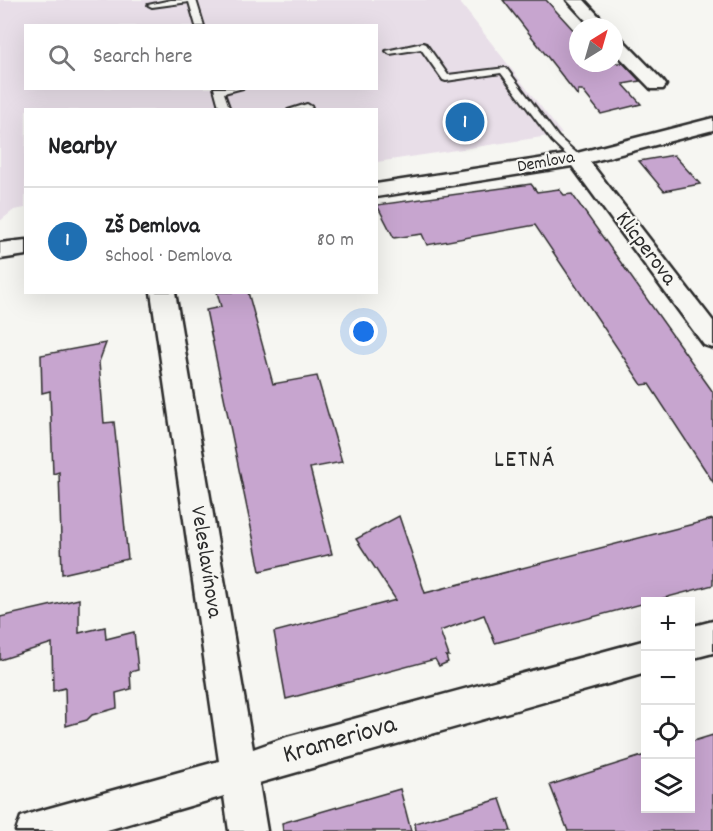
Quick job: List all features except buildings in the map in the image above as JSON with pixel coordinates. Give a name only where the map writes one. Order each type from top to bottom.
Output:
[{"type":"street","points":[[574,0],[592,18]]},
{"type":"street","points":[[623,50],[657,85]]},
{"type":"street","name":"Demlova","points":[[378,191],[577,159],[713,124]]},
{"type":"street","name":"Klicperova","points":[[577,159],[713,339]]},
{"type":"street","points":[[0,251],[24,247]]},
{"type":"street","name":"Veleslavínova","points":[[163,294],[248,831]]},
{"type":"street","points":[[695,642],[713,637]]},
{"type":"street","name":"Krameriova","points":[[35,831],[196,787],[287,755],[641,657]]},
{"type":"lane","points":[[152,4],[190,0],[199,24]]},
{"type":"lane","points":[[390,51],[423,46],[446,78],[503,70],[555,139],[577,159]]},
{"type":"lane","points":[[219,90],[224,108]]},
{"type":"lane","points":[[302,108],[307,107]]},
{"type":"shaded area","points":[[0,0],[458,0],[562,134],[378,162],[378,108],[24,108],[24,208],[14,210],[0,221]]},
{"type":"place","name":"ZŠ Demlova","points":[[465,122]]},
{"type":"district","name":"LETNÁ","points":[[525,461]]}]
